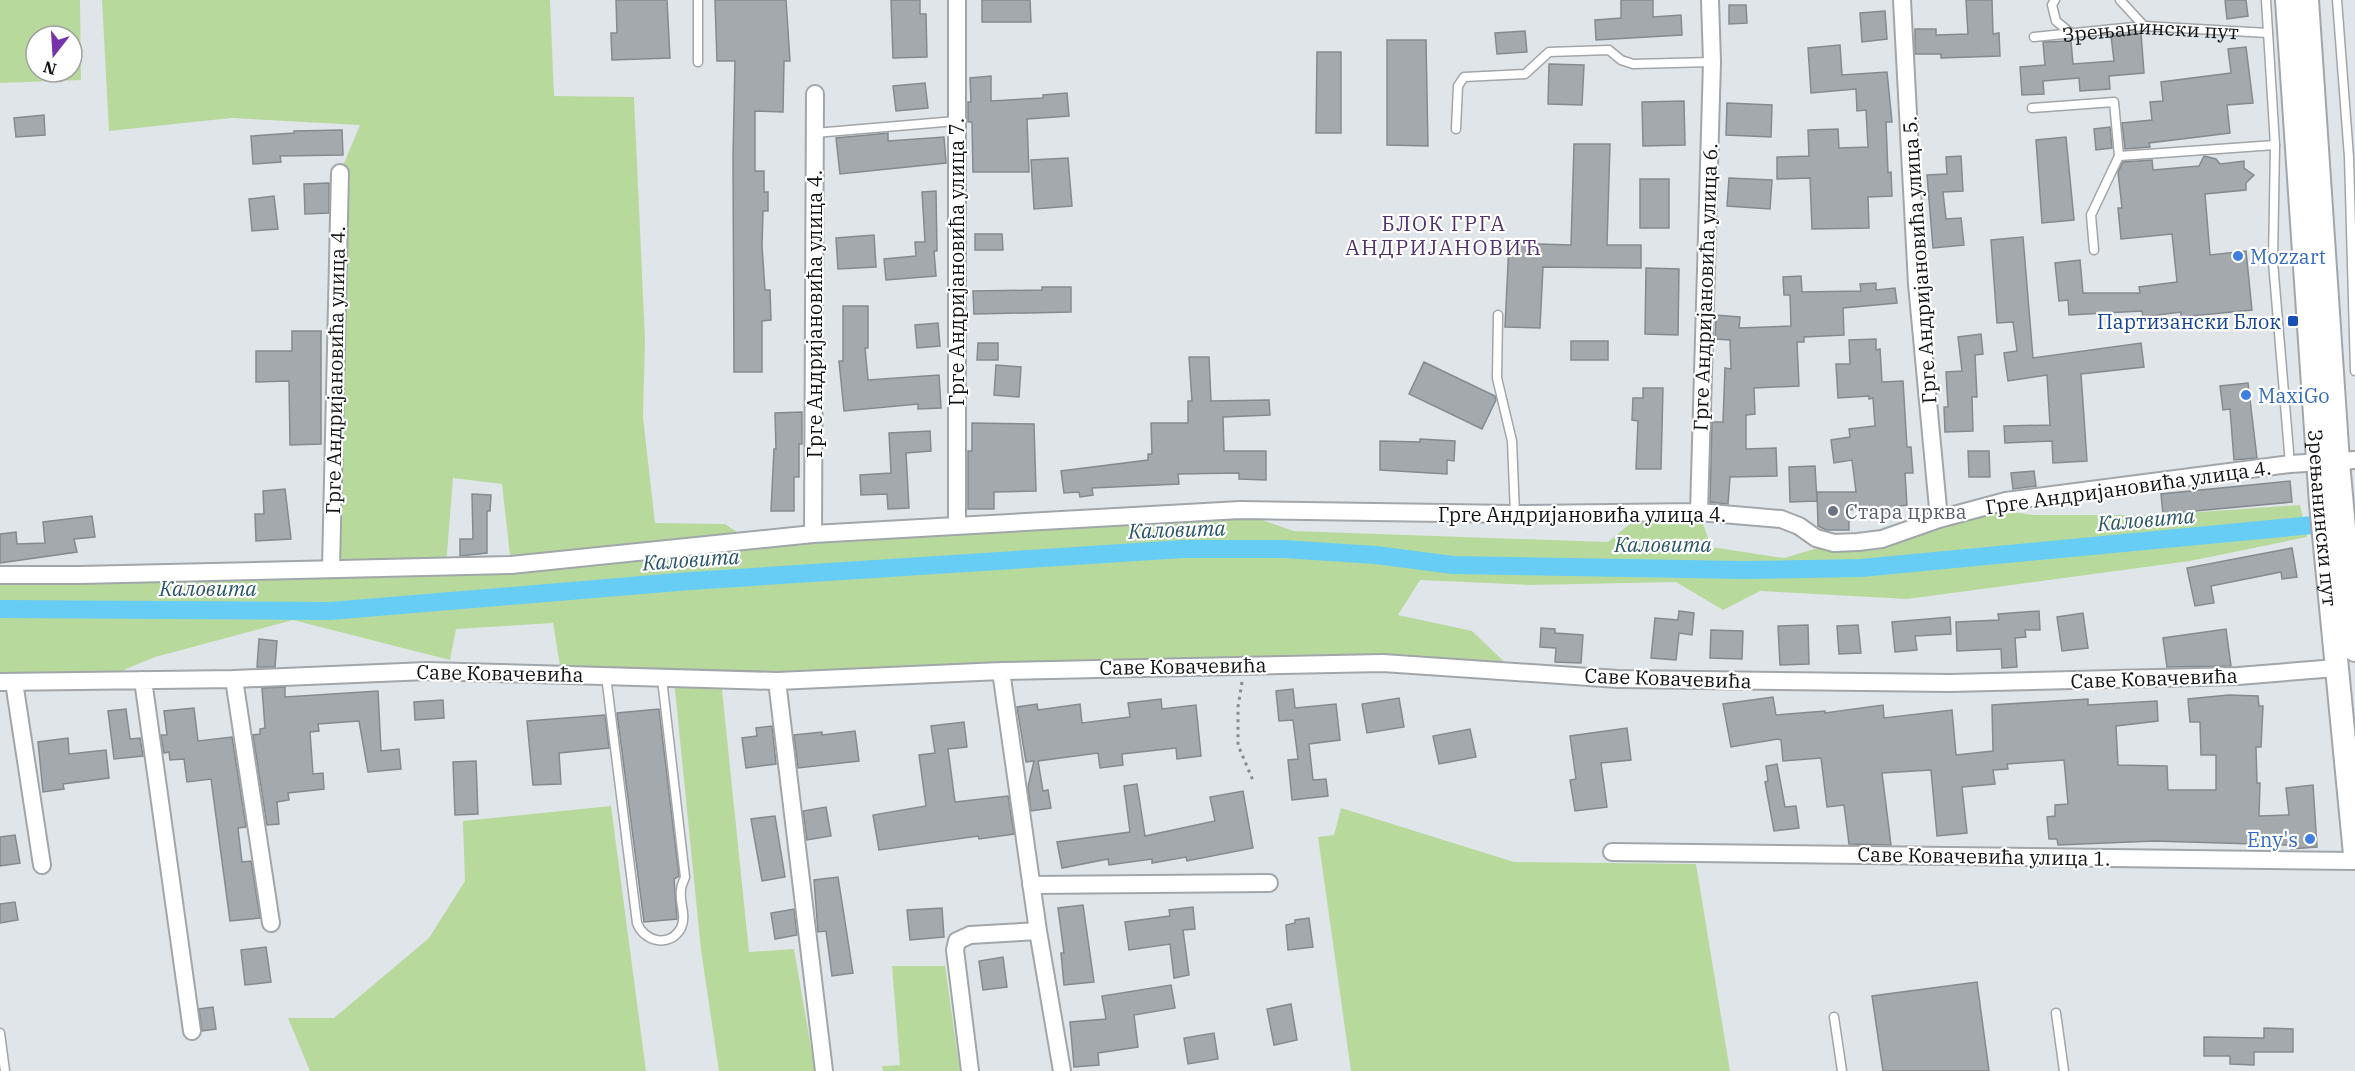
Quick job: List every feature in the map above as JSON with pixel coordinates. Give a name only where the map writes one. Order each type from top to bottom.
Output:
[{"type":"main road","name":"Зрењанински пут","points":[[2287,0],[2337,461]]},
{"type":"main road","name":"Зрењанински пут","points":[[2307,0],[2337,461],[2331,503],[2335,542],[2355,650]]},
{"type":"main road","name":"Зрењанински пут","points":[[2335,542],[2336,668],[2355,854]]},
{"type":"street","name":"Грге Андријановића улица 7.","points":[[957,0],[957,524]]},
{"type":"street","name":"Грге Андријановића улица 6.","points":[[1699,512],[1712,62],[1710,0]]},
{"type":"street","name":"Грге Андријановића улица 5.","points":[[1902,0],[1917,284],[1939,519]]},
{"type":"street","name":"Грге Андријановића улица 4.","points":[[813,534],[815,94]]},
{"type":"street","name":"Грге Андријановића улица 4.","points":[[331,568],[340,173]]},
{"type":"street","name":"Грге Андријановића улица 4.","points":[[0,575],[511,565],[813,534],[957,524],[1240,510],[1515,514],[1699,512],[1781,519],[1799,526],[1816,538],[1834,543],[1881,539],[1939,519],[2006,501],[2290,464],[2337,461]]},
{"type":"street","name":"Саве Ковачевића","points":[[7,682],[234,679],[427,671],[777,681],[1001,671],[1383,663],[1618,679],[1886,683],[2151,680],[2336,668]]},
{"type":"street","points":[[1001,671],[1038,931],[1062,1071]]},
{"type":"street","points":[[234,679],[271,923]]},
{"type":"street","points":[[143,680],[192,1031]]},
{"type":"street","points":[[777,681],[824,1071]]},
{"type":"street","points":[[7,682],[42,865]]},
{"type":"street","name":"Саве Ковачевића улица 1.","points":[[1612,852],[2355,861]]},
{"type":"street","points":[[1031,885],[1269,883]]},
{"type":"street","points":[[970,1071],[955,950],[957,941],[970,935],[1038,931]]},
{"type":"lane","points":[[698,0],[698,62]]},
{"type":"lane","points":[[2055,0],[2052,5],[2056,21],[2073,35]]},
{"type":"lane","points":[[2120,0],[2144,26]]},
{"type":"lane","points":[[2266,0],[2275,146],[2273,262],[2290,464]]},
{"type":"lane","points":[[2337,0],[2349,157],[2355,371]]},
{"type":"lane","name":"Зрењанински пут","points":[[2034,37],[2073,35],[2144,26],[2268,33]]},
{"type":"lane","points":[[1456,129],[1458,86],[1464,77],[1525,74],[1549,52],[1609,50],[1621,60],[1634,64],[1712,62]]},
{"type":"lane","points":[[2032,108],[2114,102],[2119,156],[2091,215],[2094,250]]},
{"type":"lane","points":[[815,133],[956,121]]},
{"type":"lane","points":[[2119,156],[2275,146]]},
{"type":"lane","points":[[1498,315],[1497,378],[1512,441],[1515,514]]},
{"type":"lane","points":[[606,676],[637,923],[642,933],[657,941],[673,937],[681,928],[684,917],[680,893],[685,877],[662,679]]},
{"type":"lane","points":[[2056,1012],[2064,1071]]},
{"type":"lane","points":[[1834,1017],[1842,1071]]},
{"type":"lane","points":[[0,1033],[5,1071]]},
{"type":"path","points":[[1244,665],[1238,707],[1238,745],[1254,783]]},
{"type":"green space","points":[[0,0],[80,0],[80,24],[24,24],[24,82],[0,83]]},
{"type":"green space","points":[[102,0],[550,0],[554,96],[634,97],[645,339],[643,417],[655,523],[725,524],[752,542],[1232,510],[1294,531],[1608,542],[1643,513],[1699,512],[1711,547],[1784,558],[1834,543],[1981,507],[2033,515],[2158,515],[2300,505],[2307,537],[2190,561],[1907,599],[1760,591],[1723,610],[1676,582],[1530,585],[1420,580],[1398,615],[1472,631],[1514,671],[1379,663],[845,678],[779,672],[733,675],[560,666],[553,623],[456,629],[450,660],[293,620],[155,657],[97,681],[0,681],[0,574],[331,568],[340,173],[360,125],[231,118],[109,131]],"holes":[[[453,478],[502,484],[511,564],[446,566]]]},
{"type":"green space","points":[[674,680],[721,680],[749,952],[794,949],[815,1071],[719,1071],[701,950]]},
{"type":"green space","points":[[611,806],[646,1071],[310,1071],[288,1018],[334,1018],[429,938],[465,881],[463,821]]},
{"type":"green space","points":[[1341,808],[1514,862],[1696,864],[1730,1071],[1351,1071],[1318,837],[1334,835]]},
{"type":"green space","points":[[892,966],[945,966],[960,1071],[883,1071],[882,1066],[900,1065]]},
{"type":"building","points":[[616,0],[667,0],[670,58],[612,60],[611,33],[617,33]]},
{"type":"building","points":[[715,0],[786,0],[790,61],[784,61],[783,112],[755,111],[755,171],[764,171],[764,192],[768,192],[768,211],[763,211],[762,246],[765,290],[770,290],[771,320],[762,321],[762,372],[734,372],[735,61],[717,61]]},
{"type":"building","points":[[891,0],[920,0],[920,14],[926,14],[927,57],[893,58]]},
{"type":"building","points":[[982,0],[1030,0],[1031,22],[982,22]]},
{"type":"building","points":[[1621,0],[1653,0],[1653,17],[1681,15],[1682,35],[1596,40],[1595,20],[1621,18]]},
{"type":"building","points":[[1966,0],[1992,0],[1993,34],[1999,33],[2000,56],[1941,58],[1941,54],[1915,54],[1915,29],[1936,29],[1936,35],[1968,34]]},
{"type":"building","points":[[2225,0],[2246,0],[2248,16],[2227,19]]},
{"type":"building","points":[[1729,5],[1746,5],[1747,23],[1729,24]]},
{"type":"building","points":[[1885,11],[1887,39],[1862,42],[1860,13]]},
{"type":"building","points":[[1525,31],[1527,52],[1497,54],[1495,33]]},
{"type":"building","points":[[2141,33],[2144,73],[2109,76],[2110,89],[2080,91],[2079,78],[2043,81],[2044,94],[2022,95],[2020,67],[2045,65],[2043,42],[2071,41],[2073,64],[2114,61],[2111,36]]},
{"type":"building","points":[[1387,40],[1426,40],[1428,146],[1387,145]]},
{"type":"building","points":[[1840,45],[1842,75],[1887,72],[1892,122],[1886,122],[1888,173],[1891,172],[1892,196],[1868,197],[1869,228],[1812,229],[1810,178],[1777,179],[1777,157],[1809,156],[1808,130],[1838,129],[1839,148],[1868,147],[1866,110],[1857,111],[1856,89],[1811,93],[1808,48]]},
{"type":"building","points":[[2246,47],[2253,103],[2227,105],[2230,133],[2149,143],[2150,147],[2125,149],[2122,123],[2152,120],[2150,102],[2163,101],[2161,82],[2231,73],[2228,49]]},
{"type":"building","points":[[1317,52],[1341,52],[1341,133],[1316,133]]},
{"type":"building","points":[[1549,64],[1584,65],[1582,105],[1548,104]]},
{"type":"building","points":[[991,76],[991,101],[1043,98],[1043,95],[1067,93],[1069,116],[1027,119],[1029,172],[973,172],[972,122],[968,122],[968,102],[971,102],[970,78]]},
{"type":"building","points":[[925,83],[928,108],[896,111],[893,86]]},
{"type":"building","points":[[1684,101],[1685,145],[1643,146],[1642,102]]},
{"type":"building","points":[[1727,103],[1772,105],[1771,137],[1726,135]]},
{"type":"building","points":[[44,115],[45,135],[16,137],[14,118]]},
{"type":"building","points":[[2110,127],[2112,148],[2096,150],[2094,129]]},
{"type":"building","points":[[342,130],[343,155],[280,156],[281,162],[253,164],[251,136],[294,133],[294,131]]},
{"type":"building","points":[[888,133],[888,141],[944,137],[946,163],[840,174],[836,138]]},
{"type":"building","points":[[2066,137],[2074,220],[2042,223],[2036,140]]},
{"type":"building","points":[[1574,144],[1610,144],[1607,245],[1641,245],[1641,268],[1543,267],[1540,328],[1505,327],[1509,243],[1571,245]]},
{"type":"building","points":[[1961,156],[1963,191],[1943,192],[1946,219],[1961,218],[1964,245],[1933,248],[1927,175],[1947,174],[1946,157]]},
{"type":"building","points":[[2204,156],[2216,159],[2220,164],[2244,161],[2244,168],[2254,175],[2246,183],[2246,190],[2205,194],[2210,255],[2246,251],[2252,310],[2181,317],[2181,312],[2143,317],[2142,311],[2069,315],[2068,300],[2059,301],[2055,263],[2080,260],[2083,293],[2140,293],[2139,287],[2177,282],[2172,234],[2121,239],[2118,208],[2122,208],[2118,172],[2123,162],[2152,160],[2153,170],[2199,166]]},
{"type":"building","points":[[1068,158],[1072,206],[1034,209],[1031,160]]},
{"type":"building","points":[[1729,178],[1772,180],[1770,209],[1727,206]]},
{"type":"building","points":[[1640,179],[1669,179],[1669,228],[1640,228]]},
{"type":"building","points":[[329,183],[329,213],[305,214],[304,184]]},
{"type":"building","points":[[936,191],[937,251],[934,251],[936,276],[886,280],[884,259],[916,256],[915,242],[925,242],[922,192]]},
{"type":"building","points":[[274,196],[278,229],[252,231],[249,199]]},
{"type":"building","points":[[975,234],[1002,234],[1003,250],[975,250]]},
{"type":"building","points":[[874,235],[876,267],[838,269],[836,238]]},
{"type":"building","points":[[2023,237],[2033,358],[2141,343],[2144,367],[2081,374],[2087,461],[2053,463],[2052,441],[2005,443],[2004,426],[2050,425],[2047,375],[2008,381],[2004,353],[2017,351],[2013,322],[1997,323],[1991,240]]},
{"type":"building","points":[[1646,268],[1679,269],[1678,335],[1645,334]]},
{"type":"building","points":[[1801,276],[1802,292],[1861,291],[1860,284],[1876,283],[1876,290],[1895,288],[1897,303],[1843,308],[1844,335],[1804,337],[1804,342],[1797,342],[1799,386],[1754,388],[1755,414],[1746,415],[1746,449],[1776,448],[1777,476],[1730,477],[1728,504],[1710,502],[1712,422],[1723,422],[1725,368],[1731,369],[1730,340],[1715,339],[1716,315],[1740,317],[1739,328],[1791,326],[1790,295],[1784,295],[1783,277]]},
{"type":"building","points":[[1042,287],[1071,287],[1071,312],[974,314],[973,291],[1042,290]]},
{"type":"building","points":[[843,306],[868,306],[868,348],[865,348],[868,380],[939,375],[941,408],[918,409],[918,404],[844,411],[839,361],[843,361]]},
{"type":"building","points":[[938,323],[940,346],[917,348],[915,325]]},
{"type":"building","points":[[292,331],[321,331],[321,444],[290,445],[289,381],[256,382],[256,351],[292,351]]},
{"type":"building","points":[[1981,334],[1983,354],[1975,355],[1977,397],[1972,397],[1973,431],[1945,432],[1944,407],[1948,407],[1946,372],[1962,371],[1958,337]]},
{"type":"building","points":[[1876,339],[1876,350],[1880,349],[1882,382],[1903,381],[1907,447],[1911,447],[1913,473],[1905,473],[1907,505],[1899,506],[1899,513],[1876,514],[1875,507],[1849,510],[1849,530],[1826,530],[1818,526],[1817,492],[1856,492],[1852,460],[1834,463],[1831,440],[1850,437],[1849,429],[1875,426],[1873,398],[1869,399],[1869,396],[1838,398],[1836,364],[1850,364],[1849,340]]},
{"type":"building","points":[[1571,341],[1608,341],[1608,360],[1571,360]]},
{"type":"building","points":[[978,343],[998,343],[998,360],[977,360]]},
{"type":"building","points":[[1189,357],[1209,357],[1211,401],[1269,400],[1270,415],[1223,417],[1224,451],[1266,451],[1266,480],[1239,479],[1239,473],[1178,474],[1179,484],[1092,488],[1093,495],[1080,497],[1079,492],[1064,493],[1061,471],[1148,460],[1148,454],[1152,454],[1151,423],[1188,423],[1188,401],[1192,401]]},
{"type":"building","points":[[1424,362],[1495,396],[1496,400],[1482,429],[1409,394]]},
{"type":"building","points":[[996,365],[1021,367],[1019,397],[994,395]]},
{"type":"building","points":[[2248,383],[2257,458],[2234,460],[2230,409],[2223,410],[2220,386]]},
{"type":"building","points":[[1643,388],[1663,388],[1661,469],[1636,469],[1638,421],[1632,420],[1633,398],[1643,398]]},
{"type":"building","points":[[802,412],[799,477],[794,477],[794,511],[771,511],[774,449],[776,449],[775,413]]},
{"type":"building","points":[[972,423],[1034,424],[1036,491],[994,492],[994,509],[968,509],[968,451],[972,451]]},
{"type":"building","points":[[930,431],[931,451],[906,453],[909,508],[888,509],[887,494],[861,495],[860,475],[891,473],[889,433]]},
{"type":"building","points":[[1420,439],[1455,441],[1454,461],[1447,460],[1447,474],[1380,470],[1380,441],[1420,442]]},
{"type":"building","points":[[1968,451],[1989,451],[1990,477],[1969,477]]},
{"type":"building","points":[[1815,466],[1817,501],[1790,502],[1789,467]]},
{"type":"building","points":[[2034,471],[2036,486],[2013,489],[2011,473]]},
{"type":"building","points":[[2290,481],[2292,502],[2163,514],[2161,494]]},
{"type":"building","points":[[285,489],[291,539],[256,541],[255,514],[264,514],[263,491]]},
{"type":"building","points":[[472,494],[491,495],[490,511],[487,511],[487,553],[460,556],[460,539],[473,539]]},
{"type":"building","points":[[92,516],[95,537],[74,539],[77,552],[0,563],[0,534],[16,532],[17,544],[45,543],[43,522]]},
{"type":"building","points":[[2292,548],[2297,577],[2282,579],[2281,572],[2211,586],[2214,603],[2195,606],[2187,568]]},
{"type":"building","points":[[1679,611],[1694,613],[1692,635],[1679,633],[1676,660],[1651,658],[1655,618],[1678,620]]},
{"type":"building","points":[[2039,611],[2040,630],[2025,630],[2026,637],[2015,638],[2017,667],[2002,668],[2001,649],[1957,651],[1956,622],[1999,620],[1998,614]]},
{"type":"building","points":[[2083,613],[2088,648],[2062,651],[2057,617]]},
{"type":"building","points":[[1950,617],[1951,634],[1915,636],[1917,650],[1895,652],[1892,622]]},
{"type":"building","points":[[1808,625],[1809,664],[1780,665],[1778,626]]},
{"type":"building","points":[[1858,625],[1861,653],[1839,654],[1837,626]]},
{"type":"building","points":[[1541,628],[1555,629],[1555,633],[1583,635],[1581,663],[1555,662],[1556,648],[1540,647]]},
{"type":"building","points":[[2226,629],[2231,666],[2167,667],[2163,638]]},
{"type":"building","points":[[1711,630],[1743,631],[1742,659],[1710,658]]},
{"type":"building","points":[[259,639],[277,641],[275,667],[257,667]]},
{"type":"building","points":[[285,687],[285,697],[378,691],[381,751],[399,749],[401,769],[368,772],[359,721],[318,724],[319,731],[310,732],[313,774],[323,773],[324,789],[288,793],[289,800],[277,802],[279,824],[267,825],[253,735],[260,734],[260,729],[265,728],[262,688]]},
{"type":"building","points":[[1293,689],[1295,708],[1336,704],[1340,740],[1309,744],[1313,780],[1326,779],[1328,796],[1292,800],[1288,760],[1298,759],[1293,720],[1279,721],[1276,691]]},
{"type":"building","points":[[2229,695],[2258,696],[2259,706],[2263,706],[2261,747],[2256,747],[2257,783],[2260,783],[2259,816],[2289,815],[2286,788],[2313,785],[2317,847],[2291,849],[2291,845],[2154,841],[2058,845],[2057,839],[2049,839],[2047,817],[2055,816],[2055,805],[2068,804],[2064,760],[2007,764],[2008,769],[1993,770],[1995,784],[1962,787],[1967,833],[1937,836],[1931,770],[1882,773],[1891,845],[1849,844],[1844,805],[1827,807],[1821,758],[1783,761],[1781,740],[1778,739],[1731,747],[1723,704],[1773,697],[1776,715],[1825,711],[1825,713],[1883,705],[1884,718],[1952,710],[1956,755],[1993,751],[1992,705],[2088,699],[2088,705],[2157,701],[2158,721],[2116,726],[2118,765],[2167,766],[2168,790],[2216,790],[2216,755],[2201,755],[2200,722],[2190,722],[2188,699]]},
{"type":"building","points":[[1399,698],[1404,727],[1367,733],[1362,704]]},
{"type":"building","points":[[1161,699],[1162,709],[1196,705],[1201,756],[1177,759],[1176,748],[1122,754],[1123,765],[1100,768],[1098,753],[1038,761],[1043,791],[1048,790],[1051,808],[1031,811],[1028,787],[1034,761],[1026,762],[1017,707],[1037,704],[1038,710],[1080,704],[1082,723],[1130,717],[1128,703]]},
{"type":"building","points":[[443,700],[444,718],[415,720],[414,702]]},
{"type":"building","points":[[194,708],[198,741],[232,737],[246,827],[238,828],[242,862],[251,861],[260,918],[230,921],[211,779],[187,782],[184,759],[170,760],[169,752],[164,753],[161,735],[167,735],[164,711]]},
{"type":"building","points":[[126,709],[130,739],[140,738],[143,756],[114,759],[108,711]]},
{"type":"building","points":[[659,709],[679,876],[674,879],[677,919],[644,922],[617,713]]},
{"type":"building","points":[[605,715],[609,748],[559,753],[561,784],[533,785],[527,721]]},
{"type":"building","points":[[964,722],[967,747],[948,749],[955,802],[1008,796],[1014,834],[979,839],[978,836],[879,850],[873,815],[926,806],[919,755],[935,753],[931,726]]},
{"type":"building","points":[[772,726],[776,764],[746,768],[742,738],[757,736],[756,728]]},
{"type":"building","points":[[1627,728],[1631,760],[1601,763],[1607,807],[1575,811],[1570,780],[1576,779],[1570,736]]},
{"type":"building","points":[[1470,729],[1476,757],[1439,764],[1433,736]]},
{"type":"building","points":[[855,731],[859,761],[798,768],[794,735],[822,732],[822,735]]},
{"type":"building","points":[[68,738],[69,754],[106,750],[109,778],[63,784],[64,789],[43,792],[38,742]]},
{"type":"building","points":[[476,761],[478,814],[455,815],[453,762]]},
{"type":"building","points":[[1777,764],[1785,807],[1796,806],[1799,828],[1774,831],[1765,782],[1768,781],[1766,766]]},
{"type":"building","points":[[1137,784],[1145,836],[1215,821],[1210,797],[1243,791],[1253,848],[1187,861],[1186,857],[1152,863],[1152,859],[1109,865],[1108,859],[1062,868],[1057,842],[1130,832],[1124,786]]},
{"type":"building","points":[[826,807],[831,836],[807,840],[803,811]]},
{"type":"building","points":[[775,816],[785,877],[762,881],[751,819]]},
{"type":"building","points":[[15,835],[20,863],[0,866],[0,837]]},
{"type":"building","points":[[838,877],[853,973],[832,976],[826,931],[818,932],[814,880]]},
{"type":"building","points":[[15,902],[18,920],[0,923],[0,904]]},
{"type":"building","points":[[1083,905],[1094,982],[1064,985],[1061,953],[1064,953],[1058,908]]},
{"type":"building","points":[[1193,907],[1195,929],[1183,930],[1189,975],[1174,978],[1170,944],[1129,950],[1125,922],[1170,916],[1169,910]]},
{"type":"building","points":[[942,908],[944,937],[910,940],[907,910]]},
{"type":"building","points":[[794,909],[797,935],[775,939],[771,913]]},
{"type":"building","points":[[1309,918],[1313,947],[1288,950],[1286,925],[1295,923],[1295,920]]},
{"type":"building","points":[[266,947],[271,982],[245,985],[241,950]]},
{"type":"building","points":[[1003,957],[1007,987],[983,990],[979,961]]},
{"type":"building","points":[[1977,982],[1989,1071],[1883,1071],[1872,996]]},
{"type":"building","points":[[1171,985],[1175,1008],[1134,1015],[1138,1047],[1098,1053],[1099,1065],[1074,1067],[1070,1022],[1106,1019],[1102,996]]},
{"type":"building","points":[[1291,1004],[1297,1040],[1274,1045],[1267,1009]]},
{"type":"building","points":[[213,1007],[216,1029],[202,1031],[199,1009]]},
{"type":"building","points":[[2264,1028],[2293,1029],[2293,1052],[2254,1052],[2254,1065],[2230,1064],[2230,1056],[2204,1056],[2204,1037],[2264,1038]]},
{"type":"building","points":[[1214,1033],[1218,1059],[1188,1064],[1184,1038]]},
{"type":"waterway","name":"Каловита","points":[[0,609],[330,611],[690,581],[1183,549],[1283,549],[1376,555],[1453,565],[1744,570],[1861,568],[2355,521]]},
{"type":"place","name":"Mozzart","points":[[2238,256]]},
{"type":"place","name":"Партизански Блок","points":[[2293,321]]},
{"type":"place","name":"MaxiGo","points":[[2246,395]]},
{"type":"place","name":"Стара црква","points":[[1833,511]]},
{"type":"place","name":"Eny's","points":[[2310,839]]},
{"type":"district","name":"БЛОК ГРГА АНДРИЈАНОВИЋ","points":[[1444,235]]}]
